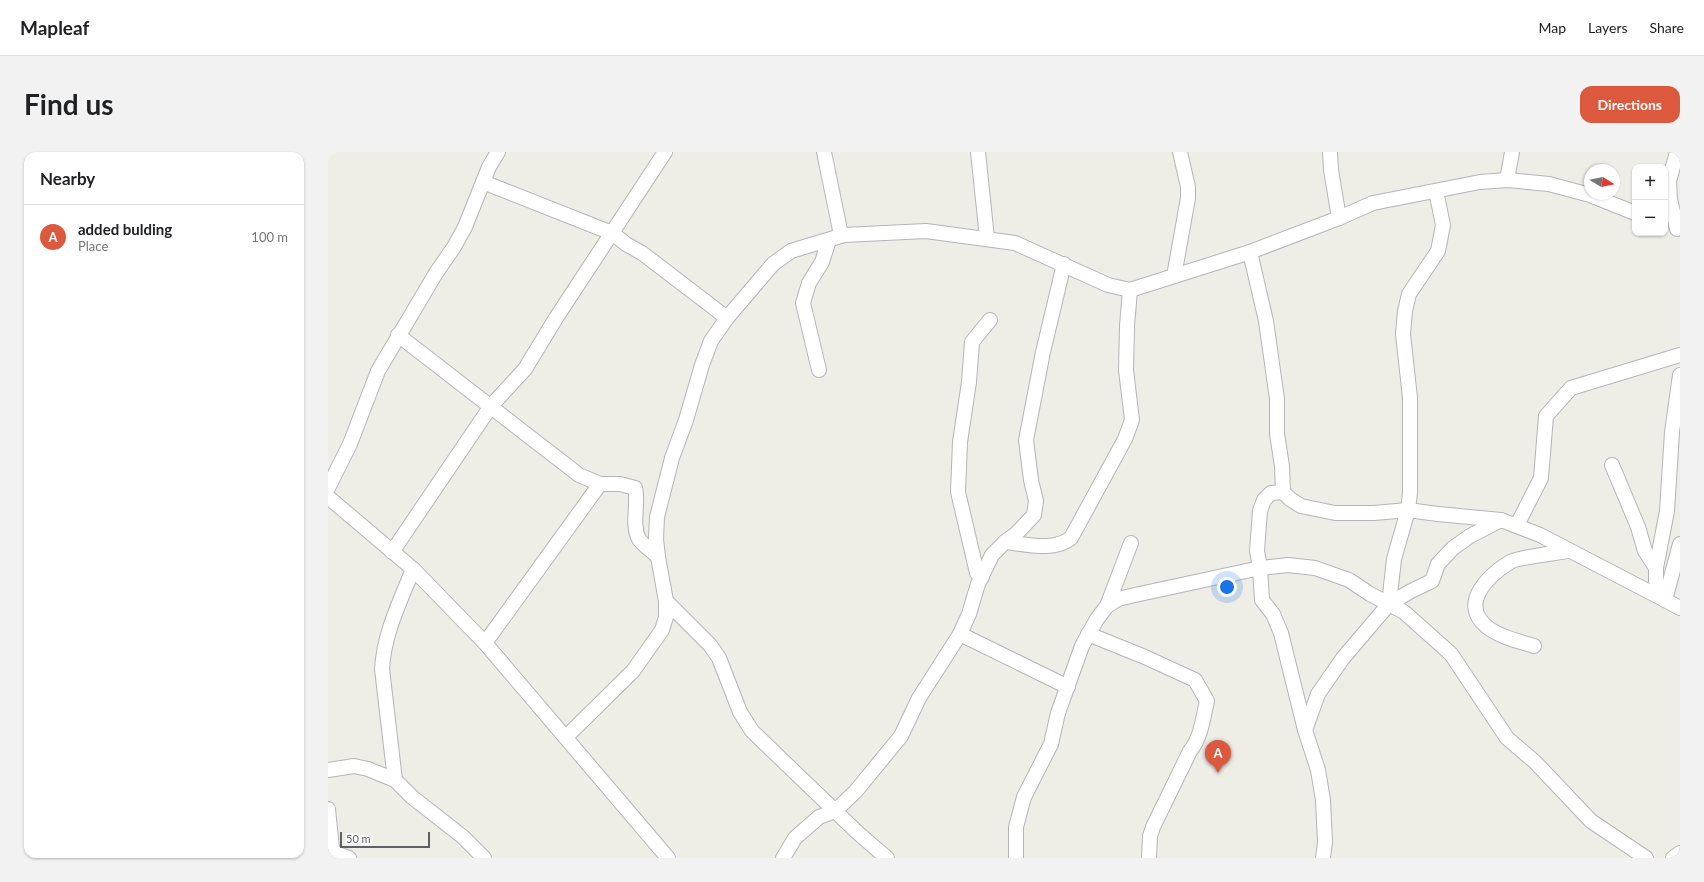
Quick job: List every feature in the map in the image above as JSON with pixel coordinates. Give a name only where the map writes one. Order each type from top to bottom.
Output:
[{"type":"street","points":[[328,488],[350,444],[378,371],[465,227],[488,167],[498,152]]},
{"type":"street","points":[[392,552],[490,406],[525,369],[665,152]]},
{"type":"street","points":[[819,370],[803,302],[809,283],[835,238],[824,152]]},
{"type":"street","points":[[978,152],[987,238]]},
{"type":"street","points":[[1174,276],[1188,198],[1188,187],[1180,152]]},
{"type":"street","points":[[1330,152],[1331,170],[1339,218]]},
{"type":"street","points":[[1507,180],[1512,152]]},
{"type":"street","points":[[1674,228],[1668,181],[1677,152]]},
{"type":"street","points":[[566,737],[633,671],[662,630],[666,617],[666,601],[656,539],[657,517],[672,458],[711,341],[727,318],[773,264],[791,251],[835,238],[926,231],[987,238],[1015,243],[1108,285],[1130,290],[1250,252],[1339,218],[1373,203],[1480,182],[1507,180],[1549,184],[1568,189],[1632,212]]},
{"type":"street","points":[[483,182],[612,234],[642,253],[727,318]]},
{"type":"street","points":[[1389,604],[1394,558],[1408,510],[1410,493],[1410,398],[1403,334],[1405,311],[1409,294],[1438,252],[1443,225],[1436,191]]},
{"type":"street","points":[[1250,252],[1266,321],[1277,399],[1277,434],[1282,466],[1283,492],[1290,499],[1301,506],[1335,513],[1374,513],[1408,510],[1501,520],[1517,525],[1680,608]]},
{"type":"street","points":[[783,858],[795,838],[819,817],[835,811],[856,791],[901,736],[919,698],[960,634],[992,555],[1005,542],[1016,534],[1034,515],[1036,501],[1031,480],[1026,440],[1043,352],[1064,264]]},
{"type":"street","points":[[1005,542],[1042,546],[1058,545],[1071,538],[1125,439],[1132,420],[1126,370],[1130,290]]},
{"type":"street","points":[[982,577],[977,573],[958,492],[960,442],[969,382],[972,342],[990,320]]},
{"type":"street","points":[[398,336],[579,474],[600,484],[620,484],[635,488],[637,495],[636,530],[640,540],[658,556]]},
{"type":"street","points":[[1517,525],[1542,478],[1546,416],[1571,388],[1680,355]]},
{"type":"street","points":[[1665,600],[1656,581],[1656,568],[1667,511],[1672,432],[1680,375]]},
{"type":"street","points":[[1612,465],[1638,527],[1645,551],[1656,568]]},
{"type":"street","points":[[485,643],[600,484]]},
{"type":"street","points":[[1283,492],[1271,493],[1264,500],[1260,511],[1257,551],[1260,568],[1262,600],[1273,614],[1281,633],[1305,730],[1318,770],[1323,800],[1325,842],[1323,858]]},
{"type":"street","points":[[328,497],[413,569],[485,643],[668,858]]},
{"type":"street","points":[[1305,730],[1318,694],[1343,658],[1389,604],[1432,581],[1438,564],[1453,548],[1470,536],[1501,520]]},
{"type":"street","points":[[1016,858],[1016,827],[1022,803],[1051,744],[1058,713],[1082,646],[1088,634],[1107,606],[1131,543]]},
{"type":"street","points":[[1665,600],[1680,544]]},
{"type":"street","points":[[1534,646],[1506,637],[1486,627],[1476,615],[1475,602],[1480,588],[1512,561],[1568,551]]},
{"type":"street","points":[[1107,606],[1118,599],[1260,568],[1288,565],[1315,568],[1328,571],[1349,580],[1370,594],[1404,612],[1451,654],[1507,738],[1534,762],[1591,821],[1646,858]]},
{"type":"street","points":[[395,780],[382,669],[383,652],[388,633],[413,569]]},
{"type":"street","points":[[666,601],[710,645],[718,658],[740,712],[752,731],[858,833],[888,858]]},
{"type":"street","points":[[960,634],[1068,687]]},
{"type":"street","points":[[1088,634],[1145,657],[1195,680],[1207,701],[1199,736],[1153,827],[1150,836],[1149,858]]},
{"type":"street","points":[[328,770],[354,766],[368,769],[395,780],[412,797],[463,836],[484,858]]},
{"type":"street","points":[[328,809],[333,855],[349,858]]},
{"type":"street","points":[[1673,858],[1680,853]]},
{"type":"place","name":"added bulding","points":[[1218,773]]}]
